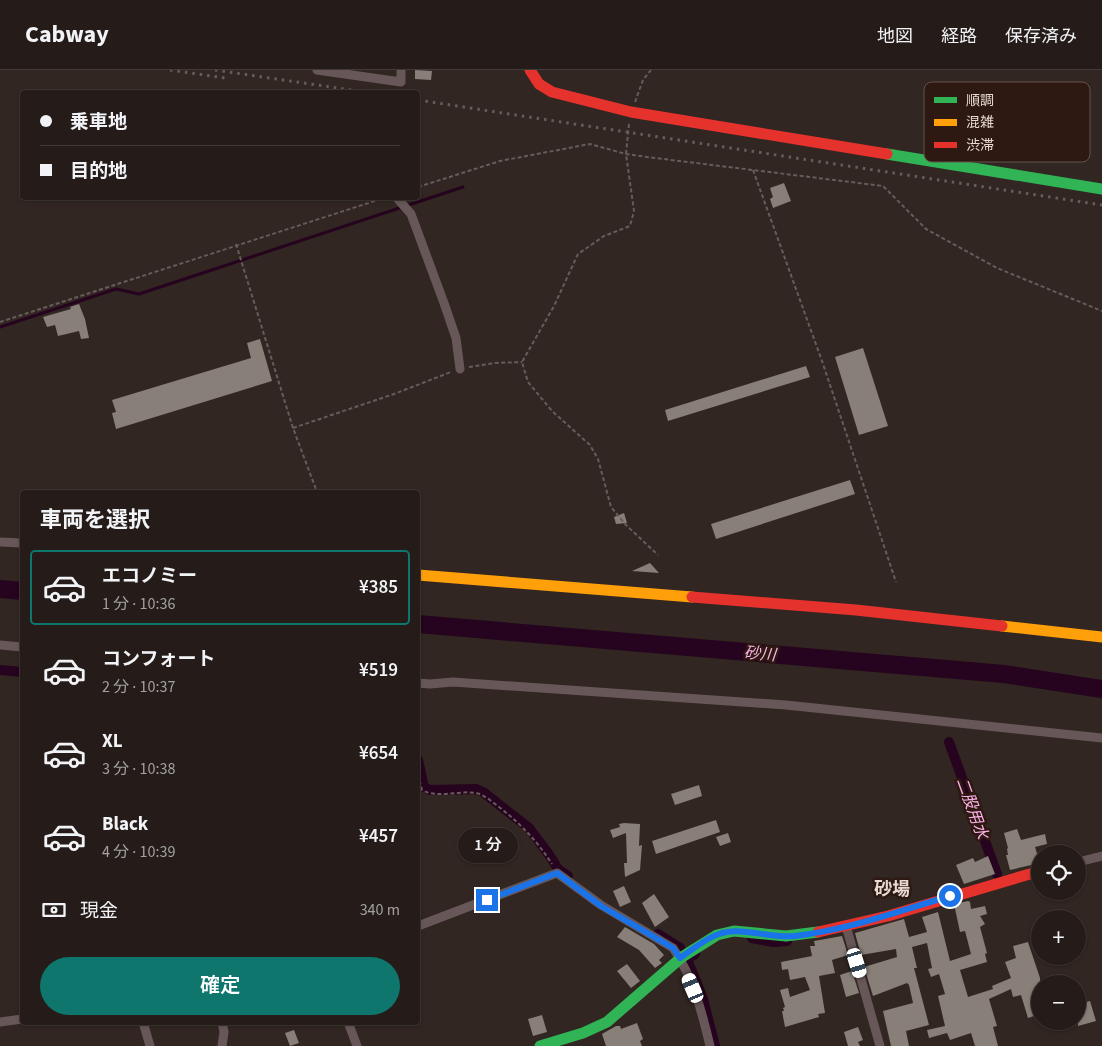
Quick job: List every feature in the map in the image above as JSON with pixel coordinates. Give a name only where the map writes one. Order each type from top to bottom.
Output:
[{"type":"street","points":[[317,70],[346,72],[401,82],[401,70]]},
{"type":"street","points":[[530,70],[539,84],[552,92],[631,112],[924,160]]},
{"type":"street","points":[[937,162],[1102,189]]},
{"type":"street","points":[[400,200],[410,214],[444,303],[456,338],[460,368]]},
{"type":"street","points":[[0,542],[20,543]]},
{"type":"street","points":[[420,575],[856,610],[1102,637]]},
{"type":"street","points":[[0,645],[20,647]]},
{"type":"street","points":[[420,683],[453,682],[786,705],[1102,738]]},
{"type":"street","points":[[1086,860],[1102,856]]},
{"type":"street","points":[[420,925],[557,873],[601,906],[673,948],[680,958],[699,1003],[710,1046]]},
{"type":"street","points":[[540,1046],[592,1030],[608,1021],[680,958],[718,934],[733,931],[794,936],[846,926],[870,921],[983,886],[1031,873]]},
{"type":"street","points":[[846,926],[880,1046]]},
{"type":"street","points":[[0,1022],[20,1018]]},
{"type":"street","points":[[144,1025],[150,1046]]},
{"type":"street","points":[[222,1046],[224,1032],[223,1025]]},
{"type":"street","points":[[349,1025],[357,1046]]},
{"type":"path","points":[[651,70],[644,80],[631,112],[626,154],[634,211],[630,226],[604,236],[578,254],[554,306],[522,362],[528,382],[552,411],[590,445],[598,459],[611,507],[626,525],[658,555]]},
{"type":"path","points":[[420,186],[500,161],[590,144],[626,154],[883,186],[926,229],[998,268],[1102,311]]},
{"type":"path","points":[[753,170],[822,360],[896,582]]},
{"type":"path","points":[[0,322],[236,244],[378,200]]},
{"type":"path","points":[[236,244],[293,428],[316,490]]},
{"type":"path","points":[[293,428],[394,394],[460,368],[494,363],[522,362]]},
{"type":"path","points":[[420,782],[422,790],[430,794],[475,793],[485,797],[527,830],[540,846],[557,873]]},
{"type":"building","points":[[415,70],[432,71],[431,80],[415,79]]},
{"type":"building","points":[[784,183],[791,201],[773,208],[770,199],[773,197],[770,188]]},
{"type":"building","points":[[79,304],[85,319],[89,338],[81,339],[79,331],[58,336],[55,325],[47,327],[43,317],[71,309],[70,307]]},
{"type":"building","points":[[260,339],[272,381],[116,429],[112,413],[116,412],[112,400],[251,358],[247,343]]},
{"type":"building","points":[[863,348],[888,426],[859,435],[835,357]]},
{"type":"building","points":[[806,366],[810,377],[668,421],[665,410]]},
{"type":"building","points":[[850,480],[855,494],[716,539],[711,524]]},
{"type":"building","points":[[624,513],[627,523],[616,524],[614,517]]},
{"type":"building","points":[[650,563],[659,573],[632,571]]},
{"type":"building","points":[[699,785],[702,796],[675,805],[671,794]]},
{"type":"building","points":[[716,820],[720,832],[656,854],[652,841]]},
{"type":"building","points":[[619,824],[640,824],[639,846],[642,845],[640,870],[625,877],[624,863],[627,863],[626,833],[613,838],[610,830],[620,827]]},
{"type":"building","points":[[1017,829],[1021,840],[1045,834],[1047,844],[1031,845],[1031,865],[1010,870],[1006,855],[1008,855],[1008,848],[1004,833]]},
{"type":"building","points":[[728,833],[731,842],[720,846],[716,837]]},
{"type":"building","points":[[988,856],[995,874],[964,884],[956,865],[973,858],[975,862]]},
{"type":"building","points":[[624,886],[631,902],[620,907],[613,891]]},
{"type":"building","points":[[654,894],[669,917],[655,927],[642,903]]},
{"type":"building","points":[[968,901],[970,902],[971,909],[985,906],[987,914],[980,916],[985,924],[980,927],[987,953],[985,954],[987,962],[960,970],[968,997],[993,989],[992,986],[1011,978],[1005,962],[1016,958],[1013,946],[1028,942],[1031,951],[1031,965],[1036,965],[1039,975],[1031,975],[1031,1017],[1028,1018],[1021,995],[1013,997],[1011,989],[989,999],[997,1026],[993,1027],[998,1046],[975,1046],[971,1033],[950,1040],[947,1033],[929,1038],[927,1030],[945,1026],[938,996],[945,994],[939,974],[931,977],[928,969],[932,968],[927,943],[912,947],[917,968],[914,968],[929,1025],[906,1031],[909,1046],[891,1046],[883,1011],[913,1003],[909,985],[907,983],[873,996],[864,967],[897,957],[896,949],[861,955],[855,933],[904,919],[909,937],[927,932],[922,917],[938,912],[950,961],[971,954],[965,931],[960,932],[954,904]]},
{"type":"building","points":[[625,927],[654,944],[664,955],[659,960],[662,963],[655,968],[639,950],[617,937]]},
{"type":"building","points":[[842,936],[848,955],[832,960],[835,973],[819,976],[825,1013],[818,1014],[819,1017],[785,1027],[782,1011],[784,1011],[783,1008],[785,1007],[780,990],[788,988],[790,997],[810,990],[805,977],[790,980],[788,969],[782,970],[781,962],[812,956],[810,946],[815,946],[814,941]]},
{"type":"building","points":[[627,964],[640,981],[631,988],[617,971]]},
{"type":"building","points":[[852,971],[859,993],[846,997],[840,975]]},
{"type":"building","points":[[1090,1001],[1096,1021],[1086,1024],[1086,1002]]},
{"type":"building","points":[[542,1015],[547,1032],[533,1036],[528,1019]]},
{"type":"building","points":[[637,1023],[643,1039],[640,1041],[642,1046],[606,1046],[602,1034],[616,1026],[620,1026],[621,1029]]},
{"type":"building","points":[[858,1027],[863,1040],[858,1042],[860,1046],[848,1046],[844,1032]]},
{"type":"building","points":[[294,1030],[299,1043],[290,1046],[285,1033]]},
{"type":"waterway","points":[[0,327],[116,289],[139,294],[463,187]]},
{"type":"waterway","name":"砂川","points":[[0,589],[20,591]]},
{"type":"waterway","name":"砂川","points":[[420,624],[1004,674],[1102,689]]},
{"type":"waterway","points":[[0,670],[20,672]]},
{"type":"waterway","name":"二股用水","points":[[949,742],[997,874]]},
{"type":"waterway","points":[[420,769],[424,787],[430,790],[476,789],[483,792],[529,828],[558,869],[568,876]]},
{"type":"waterway","points":[[658,934],[680,948]]},
{"type":"waterway","name":"二股用水","points":[[752,938],[773,942],[787,941]]},
{"type":"waterway","name":"二股用水","points":[[695,954],[687,959],[703,999],[715,1046]]},
{"type":"railway","points":[[170,70],[225,78]]},
{"type":"railway","points":[[215,70],[351,90]]},
{"type":"railway","points":[[420,100],[1102,205]]},
{"type":"traffic: fast","points":[[887,154],[924,160]]},
{"type":"traffic: fast","points":[[936,162],[1102,189]]},
{"type":"traffic: fast","points":[[540,1046],[583,1033],[607,1022],[682,957],[717,935],[734,931],[786,936],[818,932]]},
{"type":"traffic: slow","points":[[420,575],[692,597]]},
{"type":"traffic: slow","points":[[1002,626],[1102,637]]},
{"type":"traffic: jam","points":[[530,70],[539,84],[552,92],[631,112],[887,154]]},
{"type":"traffic: jam","points":[[692,597],[856,610],[1002,626]]},
{"type":"traffic: jam","points":[[818,932],[888,916],[1031,874]]},
{"type":"district","name":"砂場","points":[[892,889]]},
{"type":"route","points":[[487,900],[557,873],[601,906],[673,948],[680,958],[718,934],[733,931],[794,936],[870,921],[950,896]]}]
